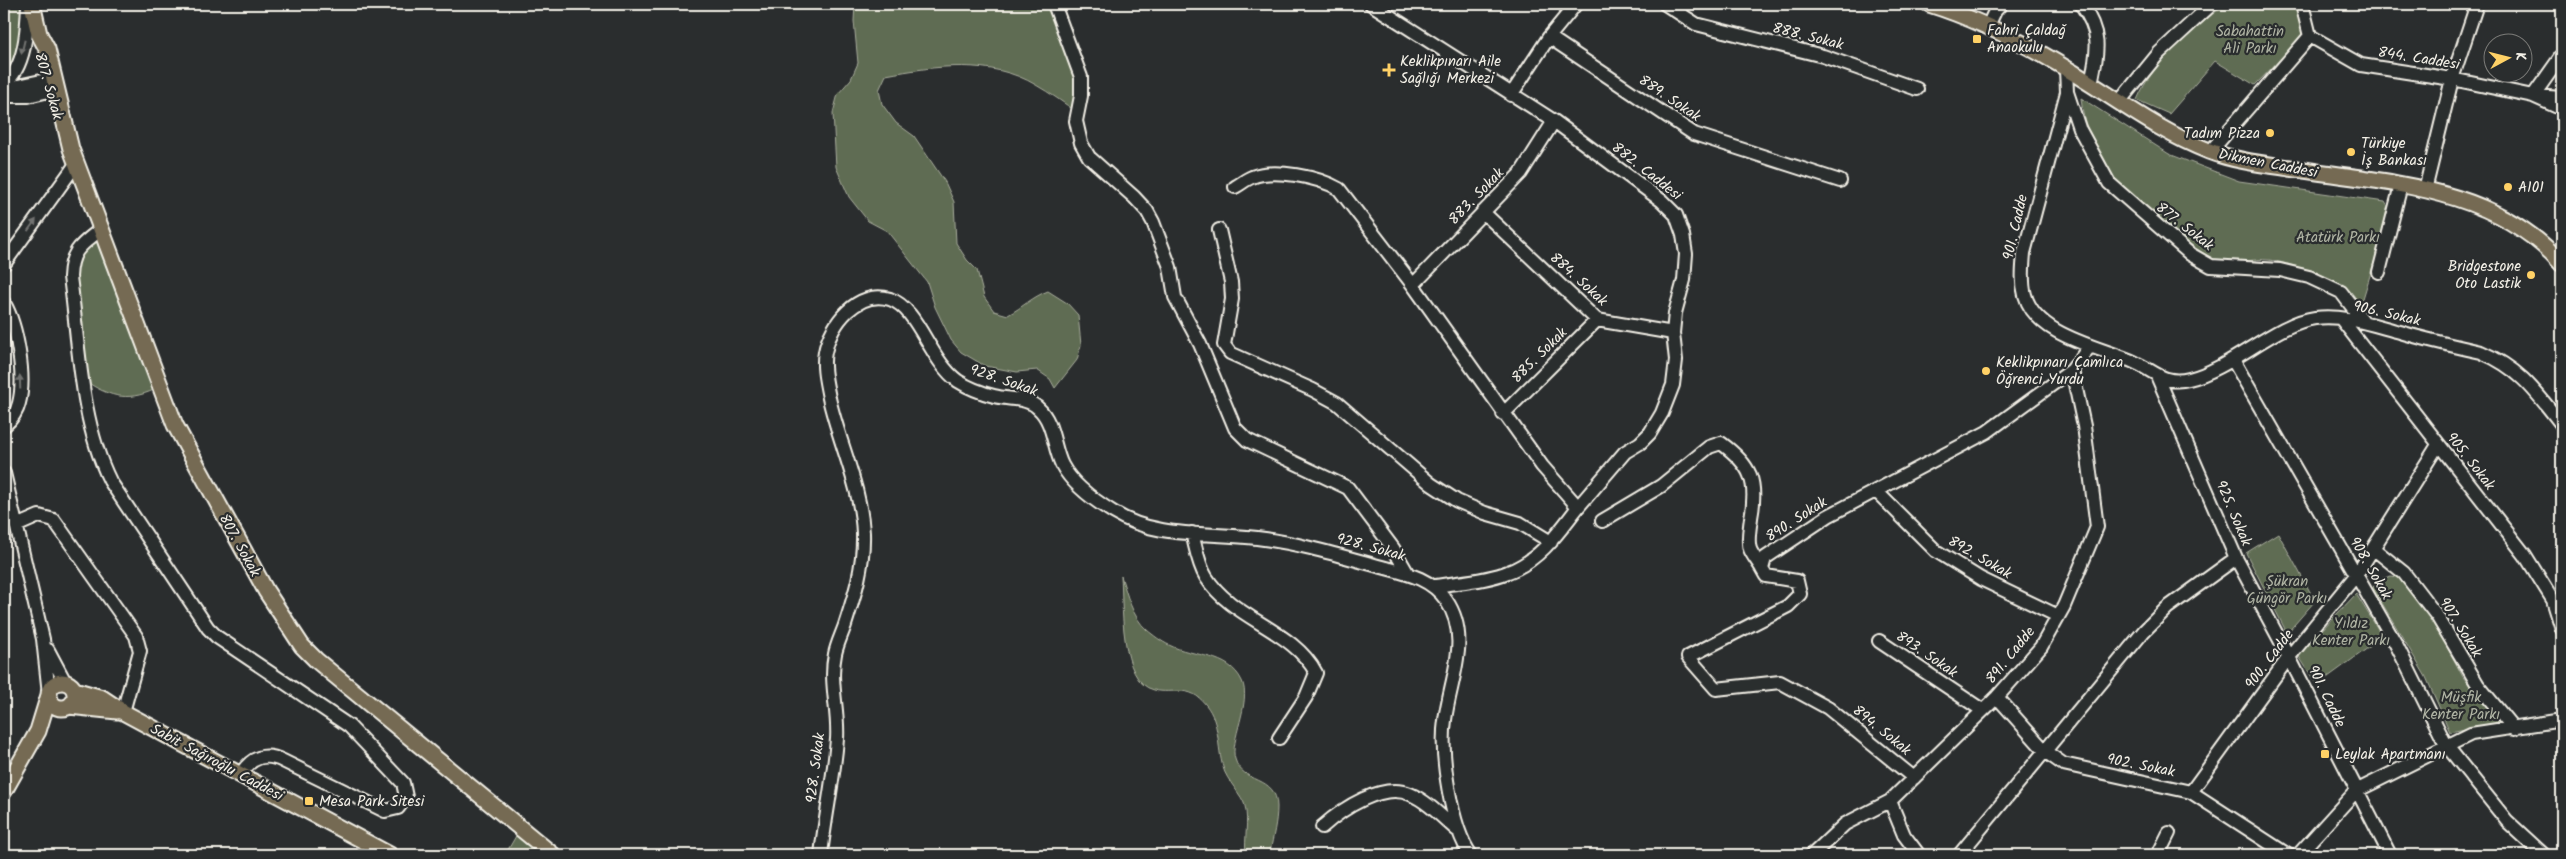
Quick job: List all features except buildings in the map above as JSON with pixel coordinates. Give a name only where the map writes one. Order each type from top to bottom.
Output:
[{"type":"main road","name":"807. Sokak","points":[[32,4],[39,34],[38,52],[51,85],[76,164],[186,447],[266,591],[302,646],[316,660],[553,855]]},
{"type":"main road","name":"Dikmen Caddesi","points":[[1934,4],[1988,26],[2034,49],[2160,127],[2210,152],[2251,163],[2402,185],[2460,198],[2491,210],[2519,226],[2561,260]]},
{"type":"main road","points":[[4,791],[38,731],[49,694],[54,684],[69,686],[75,696],[66,707],[38,731]]},
{"type":"main road","name":"Sabit Sağıroğlu Caddesi","points":[[69,686],[102,698],[123,712],[390,855]]},
{"type":"main road","points":[[49,694],[55,706],[66,707]]},
{"type":"main road","name":"Sabit Sağıroğlu Caddesi","points":[[66,707],[123,712]]},
{"type":"street","points":[[4,84],[11,78],[19,61],[24,41],[28,4]]},
{"type":"street","points":[[1054,4],[1081,77],[1082,96],[1076,121],[1081,143],[1089,157],[1134,197],[1154,222],[1170,267],[1175,297],[1204,354],[1235,428],[1247,440],[1348,488],[1393,548],[1408,574]]},
{"type":"street","name":"882. Caddesi","points":[[1371,4],[1554,121],[1662,201],[1676,216],[1683,235],[1686,254],[1684,280],[1675,313],[1673,333],[1676,360],[1673,385],[1662,413],[1650,432],[1640,443],[1625,452],[1551,542],[1526,562],[1510,572],[1436,586]]},
{"type":"street","points":[[1511,95],[1549,38],[1576,4]]},
{"type":"street","name":"888. Sokak","points":[[1665,4],[1696,24],[1823,56],[1917,89]]},
{"type":"street","points":[[1988,26],[1995,10],[2001,4]]},
{"type":"street","points":[[2081,4],[2092,18],[2098,37],[2091,84]]},
{"type":"street","points":[[2119,102],[2159,53],[2212,4]]},
{"type":"street","points":[[2210,152],[2310,36],[2302,4]]},
{"type":"street","points":[[2426,190],[2452,79],[2477,4]]},
{"type":"street","name":"844. Caddesi","points":[[2310,36],[2361,66],[2452,79],[2534,96],[2562,98]]},
{"type":"street","name":"889. Sokak","points":[[1549,38],[1694,134],[1840,180]]},
{"type":"street","points":[[2562,55],[2534,96],[2562,109]]},
{"type":"street","name":"901. Cadde","points":[[2066,69],[2067,92],[2024,253],[2022,274],[2025,296],[2034,312],[2050,327],[2090,346],[2136,363],[2158,378]]},
{"type":"street","points":[[4,89],[51,85]]},
{"type":"street","points":[[4,96],[28,96],[51,85]]},
{"type":"street","name":"877. Sokak","points":[[2067,92],[2083,135],[2108,183],[2190,254],[2211,266],[2280,270],[2309,277],[2341,292],[2363,321]]},
{"type":"street","name":"883. Sokak","points":[[1413,285],[1521,173],[1554,121]]},
{"type":"street","points":[[4,264],[76,164]]},
{"type":"street","points":[[1235,187],[1251,177],[1262,174],[1326,181],[1339,188],[1413,285],[1503,414],[1556,483],[1578,507]]},
{"type":"street","points":[[2379,272],[2402,185]]},
{"type":"street","name":"884. Sokak","points":[[1483,212],[1598,320],[1673,333]]},
{"type":"street","points":[[101,230],[78,248],[70,265],[70,277],[91,430],[99,458],[110,481],[208,628],[217,637],[348,726],[404,783],[406,797],[398,808],[385,811],[274,756],[251,760],[241,774]]},
{"type":"street","points":[[1219,230],[1231,282],[1232,299],[1224,345],[1230,353],[1313,390],[1337,403],[1431,484],[1457,501],[1485,514],[1520,522],[1551,542]]},
{"type":"street","name":"928. Sokak","points":[[822,855],[837,736],[833,682],[835,654],[857,589],[863,557],[858,497],[837,434],[824,374],[824,354],[828,339],[837,321],[858,303],[885,298],[902,305],[914,319],[923,338],[945,370],[960,382],[995,397],[1031,403],[1042,411],[1050,427],[1062,464],[1071,479],[1113,512],[1140,525],[1166,532],[1257,538],[1307,546],[1408,574],[1436,586]]},
{"type":"street","points":[[4,303],[14,325],[20,387],[16,410],[4,426]]},
{"type":"street","name":"906. Sokak","points":[[2158,378],[2190,379],[2233,360],[2298,321],[2316,318],[2363,321],[2481,352],[2498,359],[2519,374],[2562,425]]},
{"type":"street","name":"885. Sokak","points":[[1503,414],[1598,320]]},
{"type":"street","name":"905. Sokak","points":[[2342,320],[2525,555],[2553,600],[2562,629]]},
{"type":"street","points":[[1204,354],[1224,345]]},
{"type":"street","name":"890. Sokak","points":[[1762,568],[1766,558],[1828,516],[1987,432],[2072,370],[2090,346]]},
{"type":"street","name":"908. Sokak","points":[[2233,360],[2357,574],[2418,686],[2446,745],[2507,821],[2544,855]]},
{"type":"street","name":"891. Cadde","points":[[1812,855],[1845,824],[1890,801],[1914,778],[1997,697],[2041,647],[2058,616],[2097,527],[2084,426],[2072,370]]},
{"type":"street","name":"925. Sokak","points":[[2158,378],[2236,558],[2290,657]]},
{"type":"street","points":[[1602,521],[1661,486],[1710,447],[1721,443],[1744,462],[1751,474],[1754,504],[1750,525],[1750,549],[1762,568]]},
{"type":"street","name":"900. Cadde","points":[[2191,792],[2290,657],[2357,574],[2438,445]]},
{"type":"street","points":[[4,473],[43,638],[49,694]]},
{"type":"street","name":"892. Sokak","points":[[1876,491],[1936,551],[1981,579],[2058,616]]},
{"type":"street","points":[[16,526],[39,516],[54,520],[136,636],[140,650],[123,712]]},
{"type":"street","points":[[1192,534],[1200,564],[1206,577],[1222,596],[1237,610],[1300,652],[1316,673],[1306,697],[1278,738]]},
{"type":"street","name":"907. Sokak","points":[[2374,549],[2404,573],[2437,616],[2478,685],[2514,729]]},
{"type":"street","points":[[1960,855],[2144,631],[2167,608],[2236,558]]},
{"type":"street","name":"894. Sokak","points":[[1762,568],[1766,576],[1797,581],[1800,594],[1788,606],[1688,657],[1716,689],[1780,682],[1828,708],[1914,778]]},
{"type":"street","points":[[1436,586],[1455,615],[1458,631],[1458,656],[1444,725],[1445,757],[1457,830],[1471,855]]},
{"type":"street","points":[[43,638],[69,686]]},
{"type":"street","name":"893. Sokak","points":[[1879,641],[1982,710]]},
{"type":"street","name":"901. Cadde","points":[[2290,657],[2390,855]]},
{"type":"street","name":"902. Sokak","points":[[1997,697],[2046,752],[2064,764],[2082,770],[2191,792],[2288,855]]},
{"type":"street","points":[[2298,855],[2356,791],[2471,734],[2514,729],[2562,720]]},
{"type":"street","points":[[1322,827],[1349,806],[1378,794],[1392,792],[1409,793],[1457,830]]},
{"type":"street","points":[[1890,801],[1904,835],[1918,855]]},
{"type":"street","points":[[2158,855],[2169,833]]},
{"type":"green space","points":[[28,4],[26,28],[4,84],[4,5]]},
{"type":"green space","points":[[855,4],[1054,4],[1074,55],[1078,113],[1057,98],[1019,76],[982,68],[943,67],[886,75],[879,90],[882,104],[896,123],[914,136],[945,182],[954,202],[956,243],[967,260],[977,270],[984,297],[994,311],[1008,315],[1048,291],[1067,303],[1078,315],[1081,345],[1077,360],[1055,388],[1050,379],[1037,370],[1017,372],[985,366],[961,352],[951,340],[935,307],[927,282],[887,231],[868,221],[849,197],[836,167],[833,113],[838,94],[851,79],[858,63],[854,21]]},
{"type":"green space","name":"Sabahattin Ali Parkı","points":[[2225,4],[2296,4],[2300,25],[2305,34],[2255,85],[2215,61],[2169,114],[2137,100],[2153,72],[2175,47]]},
{"type":"green space","name":"Atatürk Parkı","points":[[2081,98],[2169,154],[2239,181],[2385,202],[2390,210],[2361,305],[2349,290],[2332,279],[2269,260],[2223,262],[2207,255],[2163,224],[2130,194],[2102,160],[2092,141],[2085,120]]},
{"type":"green space","points":[[101,229],[160,387],[139,395],[112,395],[84,380],[71,265]]},
{"type":"green space","name":"Şükran Güngör Parkı","points":[[2278,533],[2315,601],[2287,633],[2246,553]]},
{"type":"green space","points":[[1121,576],[1137,619],[1147,630],[1178,649],[1220,660],[1236,672],[1242,681],[1244,700],[1235,743],[1235,759],[1245,773],[1266,784],[1275,797],[1277,813],[1270,852],[1272,855],[1246,855],[1247,818],[1244,802],[1225,772],[1214,719],[1206,705],[1200,698],[1187,692],[1154,690],[1143,684],[1134,673],[1125,640]]},
{"type":"green space","name":"Müşfik Kenter Parkı","points":[[2391,576],[2398,577],[2404,583],[2434,622],[2463,677],[2500,722],[2450,732],[2426,677],[2373,588],[2377,580]]},
{"type":"green space","name":"Yıldız Kenter Parkı","points":[[2356,594],[2383,637],[2317,685],[2298,655]]},
{"type":"green space","points":[[520,829],[553,855],[505,855]]},
{"type":"place","name":"Fahri Çaldağ Anaokulu","points":[[1977,39]]},
{"type":"place","name":"Keklikpınarı Aile Sağlığı Merkezi","points":[[1389,70]]},
{"type":"place","name":"Tadım Pizza","points":[[2270,133]]},
{"type":"place","name":"Türkiye İş Bankası","points":[[2351,152]]},
{"type":"place","name":"A101","points":[[2508,187]]},
{"type":"place","name":"Bridgestone Oto Lastik","points":[[2531,275]]},
{"type":"place","name":"Keklikpınarı Çamlıca Öğrenci Yurdu","points":[[1986,371]]},
{"type":"place","name":"Leylak Apartmanı","points":[[2325,754]]},
{"type":"place","name":"Mesa Park Sitesi","points":[[309,801]]}]
